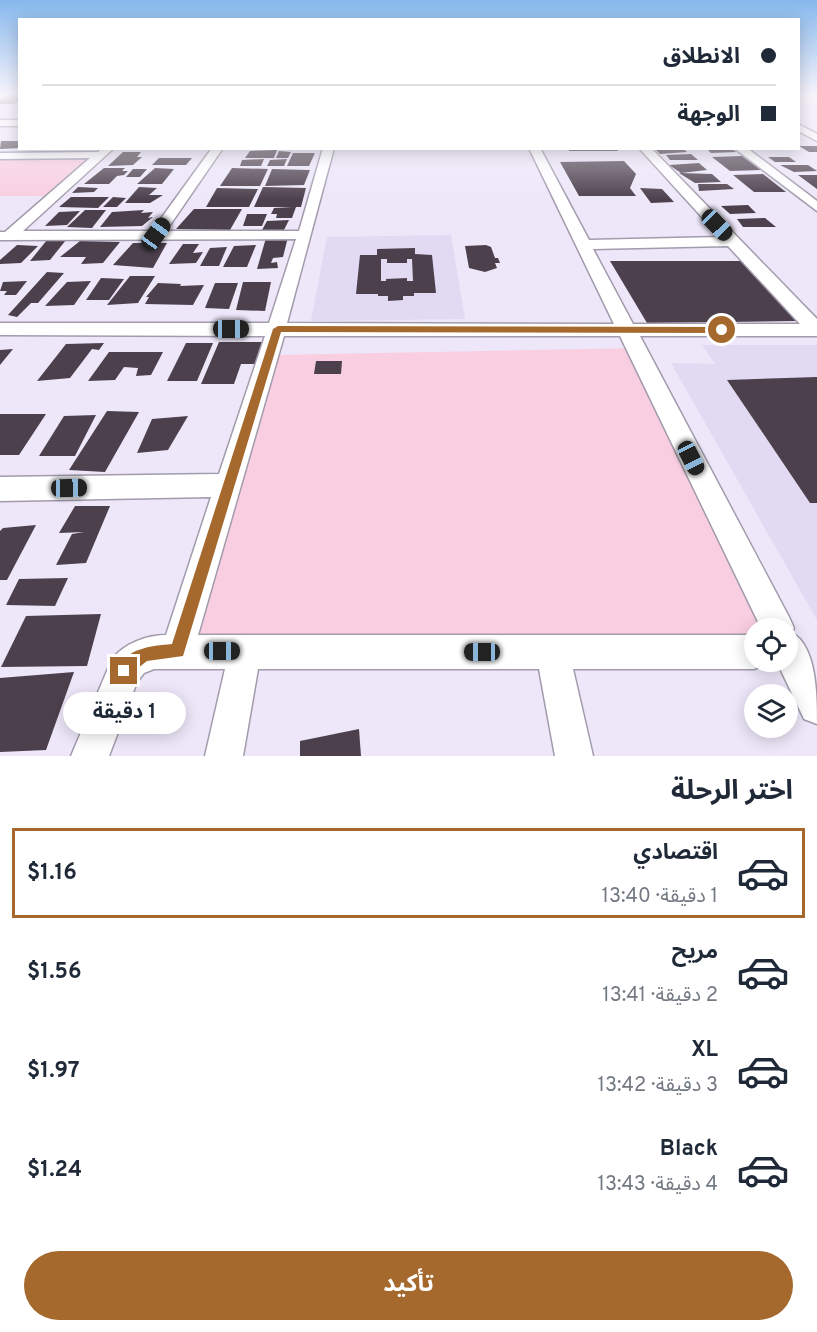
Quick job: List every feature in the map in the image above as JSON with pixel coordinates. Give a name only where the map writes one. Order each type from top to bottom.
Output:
[{"type":"street","points":[[156,234],[217,150]]},
{"type":"street","points":[[177,651],[278,329],[328,150]]},
{"type":"street","points":[[535,150],[772,618]]},
{"type":"street","points":[[646,150],[817,330]]},
{"type":"street","points":[[742,150],[817,207]]},
{"type":"street","points":[[5,236],[105,152]]},
{"type":"street","points":[[0,156],[105,152]]},
{"type":"street","points":[[5,236],[305,235]]},
{"type":"street","points":[[583,244],[732,241]]},
{"type":"street","points":[[0,329],[817,330]]},
{"type":"street","points":[[0,489],[229,485]]},
{"type":"street","points":[[90,756],[124,671],[144,654],[177,651],[744,652]]},
{"type":"street","points":[[224,756],[245,651]]},
{"type":"street","points":[[553,652],[574,756]]},
{"type":"street","points":[[798,669],[817,706]]},
{"type":"shaded area","points":[[101,155],[53,196],[0,196],[0,156]]},
{"type":"shaded area","points":[[451,235],[465,319],[311,321],[327,237]]},
{"type":"shaded area","points":[[702,345],[817,345],[817,620],[671,363],[715,364]]},
{"type":"shaded area","points":[[639,348],[781,618],[744,618],[744,639],[183,648],[274,355]]},
{"type":"building","points":[[1,141],[18,141],[18,148],[0,149]]},
{"type":"building","points":[[800,146],[817,146],[817,152],[809,152]]},
{"type":"building","points":[[277,150],[274,158],[245,158],[250,151]]},
{"type":"building","points":[[569,150],[618,151],[569,151]]},
{"type":"building","points":[[656,150],[685,150],[687,152],[660,154]]},
{"type":"building","points":[[708,150],[734,150],[736,152],[711,153]]},
{"type":"building","points":[[279,151],[291,152],[288,158],[276,158]]},
{"type":"building","points":[[123,152],[141,152],[137,157],[142,157],[133,165],[108,166]]},
{"type":"building","points":[[293,153],[315,153],[309,166],[287,166]]},
{"type":"building","points":[[691,154],[698,160],[670,160],[666,155]]},
{"type":"building","points":[[742,156],[761,170],[730,171],[712,157]]},
{"type":"building","points":[[768,157],[789,157],[796,162],[775,162]]},
{"type":"building","points":[[159,158],[192,158],[186,165],[152,165]]},
{"type":"building","points":[[264,159],[261,166],[240,166],[242,160]]},
{"type":"building","points":[[287,159],[284,166],[267,166],[270,160]]},
{"type":"building","points":[[624,161],[636,174],[630,188],[636,196],[579,196],[560,162]]},
{"type":"building","points":[[699,163],[707,170],[681,173],[669,165]]},
{"type":"building","points":[[780,165],[808,165],[817,171],[794,172]]},
{"type":"building","points":[[104,168],[125,168],[122,171],[128,171],[124,175],[117,176],[109,184],[84,184]]},
{"type":"building","points":[[155,168],[174,169],[162,184],[137,184]]},
{"type":"building","points":[[232,168],[268,169],[260,186],[220,186]]},
{"type":"building","points":[[133,169],[147,169],[140,177],[126,177]]},
{"type":"building","points":[[272,169],[310,170],[304,185],[265,186]]},
{"type":"building","points":[[679,173],[712,174],[721,182],[695,183]]},
{"type":"building","points":[[763,174],[786,192],[754,192],[733,175]]},
{"type":"building","points":[[798,175],[817,175],[817,189]]},
{"type":"building","points":[[698,184],[727,184],[734,189],[699,191]]},
{"type":"building","points":[[78,187],[98,188],[94,192],[72,193]]},
{"type":"building","points":[[139,187],[157,188],[149,195],[163,195],[150,203],[125,203]]},
{"type":"building","points":[[263,187],[306,188],[301,207],[296,207],[292,218],[276,218],[277,214],[271,214],[274,208],[292,207],[254,207]]},
{"type":"building","points":[[217,188],[258,189],[249,207],[206,207]]},
{"type":"building","points":[[640,188],[662,189],[674,202],[651,203]]},
{"type":"building","points":[[71,197],[109,197],[98,208],[59,207]]},
{"type":"building","points":[[113,197],[126,198],[117,207],[103,207]]},
{"type":"building","points":[[748,205],[756,213],[730,214],[721,206]]},
{"type":"building","points":[[194,209],[242,209],[230,230],[176,229]]},
{"type":"building","points":[[85,210],[106,210],[92,228],[67,227]]},
{"type":"building","points":[[144,210],[141,213],[153,212],[148,218],[153,217],[142,226],[100,227],[112,212]]},
{"type":"building","points":[[80,211],[67,225],[45,226],[59,212]]},
{"type":"building","points":[[247,214],[267,214],[262,226],[243,226]]},
{"type":"building","points":[[765,218],[776,227],[743,227],[737,219]]},
{"type":"building","points":[[289,220],[284,230],[262,230],[267,221]]},
{"type":"building","points":[[288,237],[283,257],[273,258],[271,263],[277,262],[278,268],[257,269],[266,238]]},
{"type":"building","points":[[47,240],[66,240],[50,260],[30,261]]},
{"type":"building","points":[[80,241],[120,242],[103,263],[81,264],[86,257],[60,257]]},
{"type":"building","points":[[133,243],[167,243],[153,268],[113,265]]},
{"type":"building","points":[[183,244],[199,244],[193,253],[203,252],[196,263],[169,264]]},
{"type":"building","points":[[17,245],[38,246],[21,263],[0,264],[0,260]]},
{"type":"building","points":[[256,245],[247,267],[223,267],[234,246]]},
{"type":"building","points":[[486,245],[491,247],[495,258],[498,258],[500,263],[495,263],[497,268],[485,272],[469,268],[465,246]]},
{"type":"building","points":[[227,247],[219,266],[200,266],[210,248]]},
{"type":"building","points":[[415,248],[415,254],[432,255],[436,293],[414,293],[414,296],[403,296],[403,300],[388,301],[388,296],[356,294],[360,255],[377,255],[377,249]],"holes":[[[381,259],[387,259],[387,263],[407,263],[407,259],[412,259],[413,281],[407,281],[407,278],[381,281]]]},
{"type":"building","points":[[610,261],[744,261],[797,321],[647,323]]},
{"type":"building","points":[[47,272],[64,273],[38,303],[31,303],[17,317],[8,315]]},
{"type":"building","points":[[130,276],[155,276],[138,303],[107,305]]},
{"type":"building","points":[[101,278],[124,279],[109,300],[86,300]]},
{"type":"building","points":[[27,281],[16,295],[4,295],[7,291],[0,291],[3,282]]},
{"type":"building","points":[[91,281],[74,305],[45,306],[67,282]]},
{"type":"building","points":[[243,282],[271,282],[265,311],[236,310]]},
{"type":"building","points":[[158,283],[181,284],[180,286],[204,285],[193,305],[145,304],[149,297],[146,297]]},
{"type":"building","points":[[215,283],[238,283],[229,309],[205,308]]},
{"type":"building","points":[[219,342],[263,342],[255,364],[241,364],[234,384],[201,384]]},
{"type":"building","points":[[104,343],[99,350],[92,349],[70,378],[37,381],[66,344]]},
{"type":"building","points":[[186,343],[213,343],[197,381],[167,381]]},
{"type":"building","points":[[13,349],[0,365],[0,350]]},
{"type":"building","points":[[109,352],[163,352],[151,375],[136,376],[138,368],[124,367],[115,380],[88,381]]},
{"type":"building","points":[[316,361],[342,361],[341,374],[314,374]]},
{"type":"building","points":[[817,377],[817,503],[810,503],[727,380]]},
{"type":"building","points":[[107,411],[139,412],[105,472],[69,470]]},
{"type":"building","points":[[0,414],[46,414],[19,455],[0,455]]},
{"type":"building","points":[[96,415],[75,456],[39,456],[64,416]]},
{"type":"building","points":[[188,416],[168,450],[137,453],[152,419]]},
{"type":"building","points":[[75,506],[110,506],[86,563],[56,565],[72,534],[84,532],[59,533]]},
{"type":"building","points":[[36,525],[7,580],[0,580],[0,531],[3,528]]},
{"type":"building","points":[[68,578],[55,606],[6,605],[19,579]]},
{"type":"building","points":[[101,614],[87,666],[1,667],[26,616]]},
{"type":"building","points":[[74,672],[46,750],[0,752],[0,678]]},
{"type":"building","points":[[359,729],[361,756],[300,756],[300,741]]},
{"type":"route","points":[[124,671],[132,661],[144,654],[177,651],[278,329],[722,330]]}]
